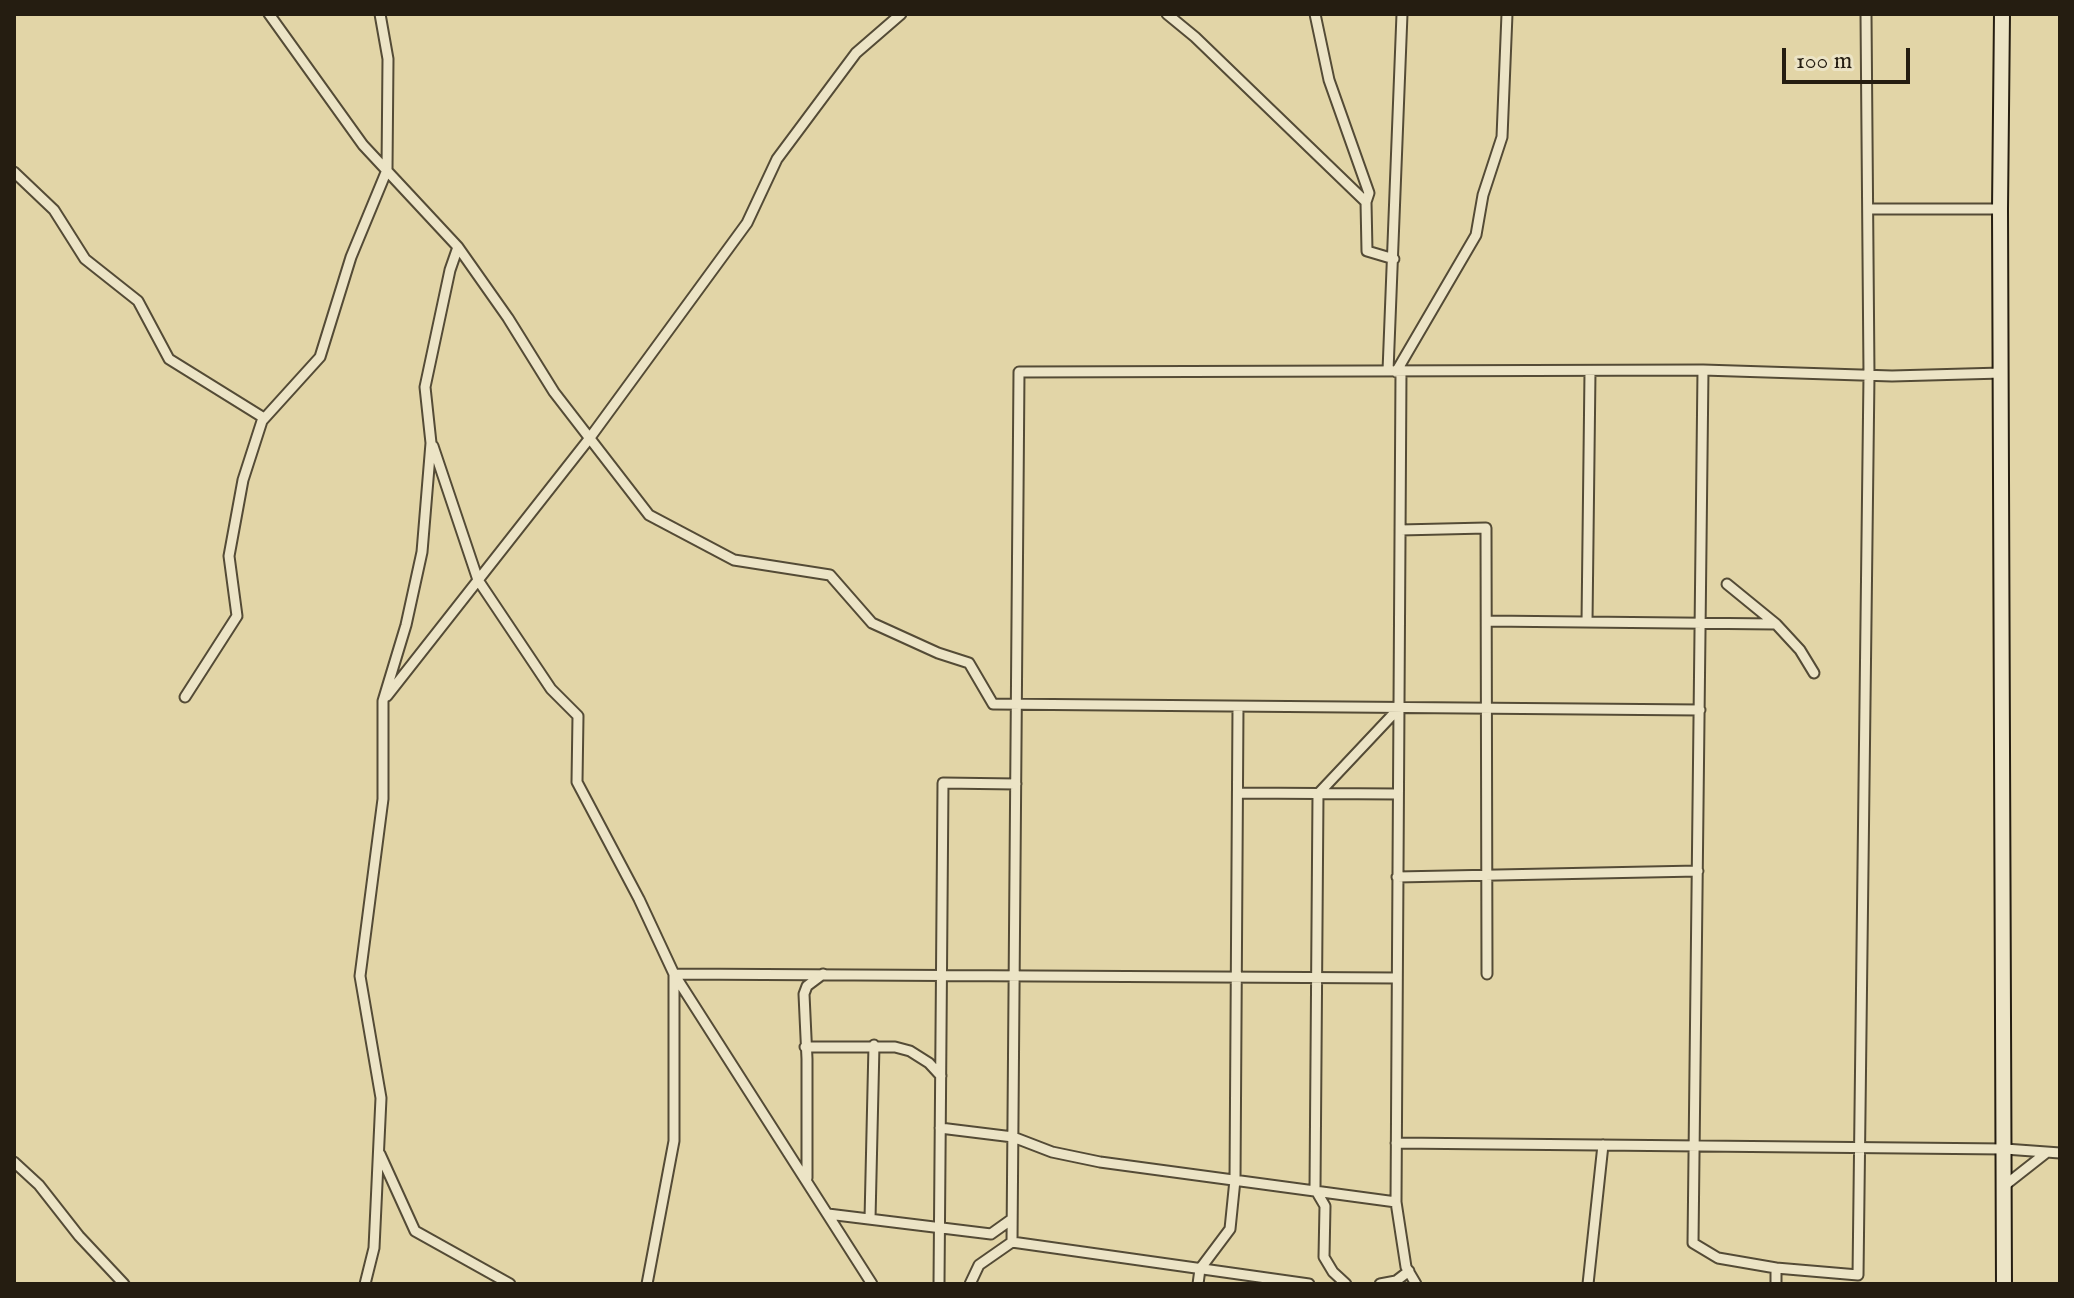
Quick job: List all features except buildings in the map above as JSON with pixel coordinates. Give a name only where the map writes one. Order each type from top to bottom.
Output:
[{"type":"main road","points":[[2002,14],[2004,1284]]},
{"type":"street","points":[[269,14],[363,145],[458,247],[508,318],[554,392],[649,515],[734,560],[830,575],[872,623],[938,653],[969,663],[993,704],[1700,710]]},
{"type":"street","points":[[185,697],[237,616],[229,556],[243,480],[264,418],[320,357],[351,257],[387,170],[388,59],[380,14]]},
{"type":"street","points":[[383,701],[589,439],[747,223],[777,159],[856,53],[901,14]]},
{"type":"street","points":[[1167,14],[1195,37],[1366,202]]},
{"type":"street","points":[[1315,14],[1329,80],[1369,193],[1366,202],[1367,251],[1394,259]]},
{"type":"street","points":[[1402,14],[1394,259],[1400,530],[1396,1202],[1409,1271],[1416,1284]]},
{"type":"street","points":[[1395,371],[1476,235],[1483,195],[1502,137],[1507,14]]},
{"type":"street","points":[[1703,370],[1693,1243],[1718,1258],[1776,1268],[1858,1275],[1869,375],[1866,14]]},
{"type":"street","points":[[14,172],[54,210],[85,259],[138,301],[169,359],[264,418]]},
{"type":"street","points":[[1868,209],[2000,209]]},
{"type":"street","points":[[365,1284],[374,1248],[381,1098],[360,976],[383,799],[383,701],[406,625],[422,552],[431,443],[425,387],[458,247]]},
{"type":"street","points":[[1012,1242],[1019,372],[1703,370],[1869,375],[2002,373]]},
{"type":"street","points":[[1587,622],[1590,372]]},
{"type":"street","points":[[431,443],[478,580],[551,689],[578,716],[577,782],[639,899],[674,974],[872,1284]]},
{"type":"street","points":[[1400,530],[1486,528],[1487,974]]},
{"type":"street","points":[[1727,584],[1776,624],[1800,650],[1814,673]]},
{"type":"street","points":[[1487,621],[1776,624]]},
{"type":"street","points":[[1198,1284],[1200,1269],[1230,1229],[1235,1180],[1238,707]]},
{"type":"street","points":[[1346,1284],[1333,1272],[1324,1257],[1325,1206],[1315,1189],[1318,794],[1399,708]]},
{"type":"street","points":[[939,1284],[943,783],[1016,784]]},
{"type":"street","points":[[1238,793],[1398,794]]},
{"type":"street","points":[[1397,877],[1698,871]]},
{"type":"street","points":[[674,974],[1397,978]]},
{"type":"street","points":[[647,1284],[674,1141],[674,974]]},
{"type":"street","points":[[807,1181],[804,994],[807,986],[823,974]]},
{"type":"street","points":[[805,1047],[874,1045],[910,1051],[929,1063],[941,1076]]},
{"type":"street","points":[[870,1219],[874,1045]]},
{"type":"street","points":[[940,1128],[1013,1137],[1052,1152],[1088,1159],[1396,1202]]},
{"type":"street","points":[[1396,1143],[2005,1149],[2060,1153]]},
{"type":"street","points":[[1588,1284],[1603,1145]]},
{"type":"street","points":[[378,1151],[415,1231],[510,1284]]},
{"type":"street","points":[[2004,1186],[2046,1153]]},
{"type":"street","points":[[14,1162],[39,1185],[79,1236],[124,1284]]},
{"type":"street","points":[[828,1214],[991,1234],[1012,1219]]},
{"type":"street","points":[[970,1284],[979,1265],[1012,1242],[1309,1284]]},
{"type":"street","points":[[1776,1268],[1776,1284]]},
{"type":"street","points":[[1380,1284],[1396,1281],[1409,1271]]}]
